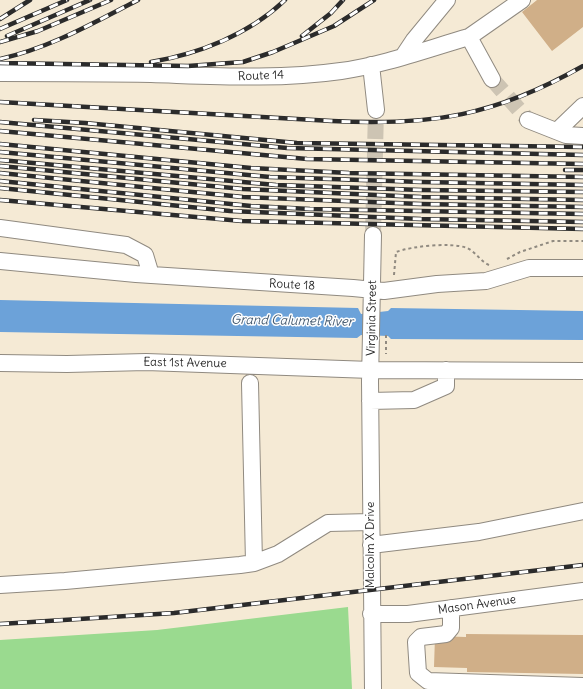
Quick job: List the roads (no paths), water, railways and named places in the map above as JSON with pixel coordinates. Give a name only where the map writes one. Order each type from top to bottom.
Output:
[{"type":"street","points":[[404,55],[414,40],[447,0]]},
{"type":"street","name":"Route 14","points":[[0,73],[266,77],[342,71],[371,65],[469,37],[516,2]]},
{"type":"street","points":[[469,37],[492,79]]},
{"type":"street","points":[[371,65],[376,110]]},
{"type":"street","points":[[557,131],[583,106]]},
{"type":"street","points":[[528,120],[566,135],[583,136]]},
{"type":"street","points":[[0,228],[126,245],[145,255],[151,275]]},
{"type":"street","name":"Virginia Street","points":[[370,401],[373,235]]},
{"type":"street","name":"Route 18","points":[[0,261],[151,275],[372,290],[486,281],[529,268],[583,268]]},
{"type":"street","name":"East 1st Avenue","points":[[0,363],[146,362],[371,370],[583,371]]},
{"type":"street","points":[[370,401],[414,400],[446,386],[446,370]]},
{"type":"street","points":[[250,383],[254,563]]},
{"type":"street","name":"Malcolm X Drive","points":[[370,401],[371,614],[373,689]]},
{"type":"street","points":[[371,545],[482,532],[583,511]]},
{"type":"street","points":[[0,585],[65,581],[254,563],[278,554],[328,524],[371,522]]},
{"type":"street","name":"Mason Avenue","points":[[371,614],[408,614],[583,591]]},
{"type":"street","points":[[451,608],[451,628],[446,634],[421,637],[416,642],[418,673],[428,681],[583,686]]},
{"type":"street","points":[[408,614],[418,640]]},
{"type":"water","name":"Grand Calumet River","points":[[0,300],[358,308],[361,314],[388,311],[391,308],[583,311],[583,340],[391,339],[388,336],[361,335],[357,338],[0,332]]},
{"type":"tunnel","points":[[492,79],[528,120]]},
{"type":"tunnel","points":[[373,235],[376,110]]},
{"type":"railway","points":[[0,19],[30,0]]},
{"type":"railway","points":[[0,29],[67,0]]},
{"type":"railway","points":[[7,36],[90,0]]},
{"type":"railway","points":[[0,42],[38,31],[111,0]]},
{"type":"railway","points":[[0,59],[54,42],[138,0]]},
{"type":"railway","points":[[151,62],[187,54],[223,41],[256,23],[285,0]]},
{"type":"railway","points":[[302,36],[331,13],[343,0]]},
{"type":"railway","points":[[0,63],[188,66],[243,62],[273,52],[334,26],[374,0]]},
{"type":"railway","points":[[0,102],[332,121],[401,122],[432,119],[491,107],[551,83],[583,66]]},
{"type":"railway","points":[[34,120],[85,123],[297,143],[583,147]]},
{"type":"railway","points":[[0,122],[287,148],[583,155]]},
{"type":"railway","points":[[0,131],[307,159],[583,164]]},
{"type":"railway","points":[[0,144],[251,168],[349,173],[583,177]]},
{"type":"railway","points":[[0,152],[270,177],[583,185]]},
{"type":"railway","points":[[0,160],[276,185],[422,190],[583,192]]},
{"type":"railway","points":[[0,166],[243,189],[421,197],[583,200]]},
{"type":"railway","points":[[565,170],[583,170]]},
{"type":"railway","points":[[0,173],[243,197],[421,204],[583,207]]},
{"type":"railway","points":[[0,181],[251,206],[310,209],[583,214]]},
{"type":"railway","points":[[0,188],[230,211],[421,219],[583,222]]},
{"type":"railway","points":[[0,200],[242,221],[583,229]]},
{"type":"railway","points":[[0,624],[174,613],[583,565]]}]
